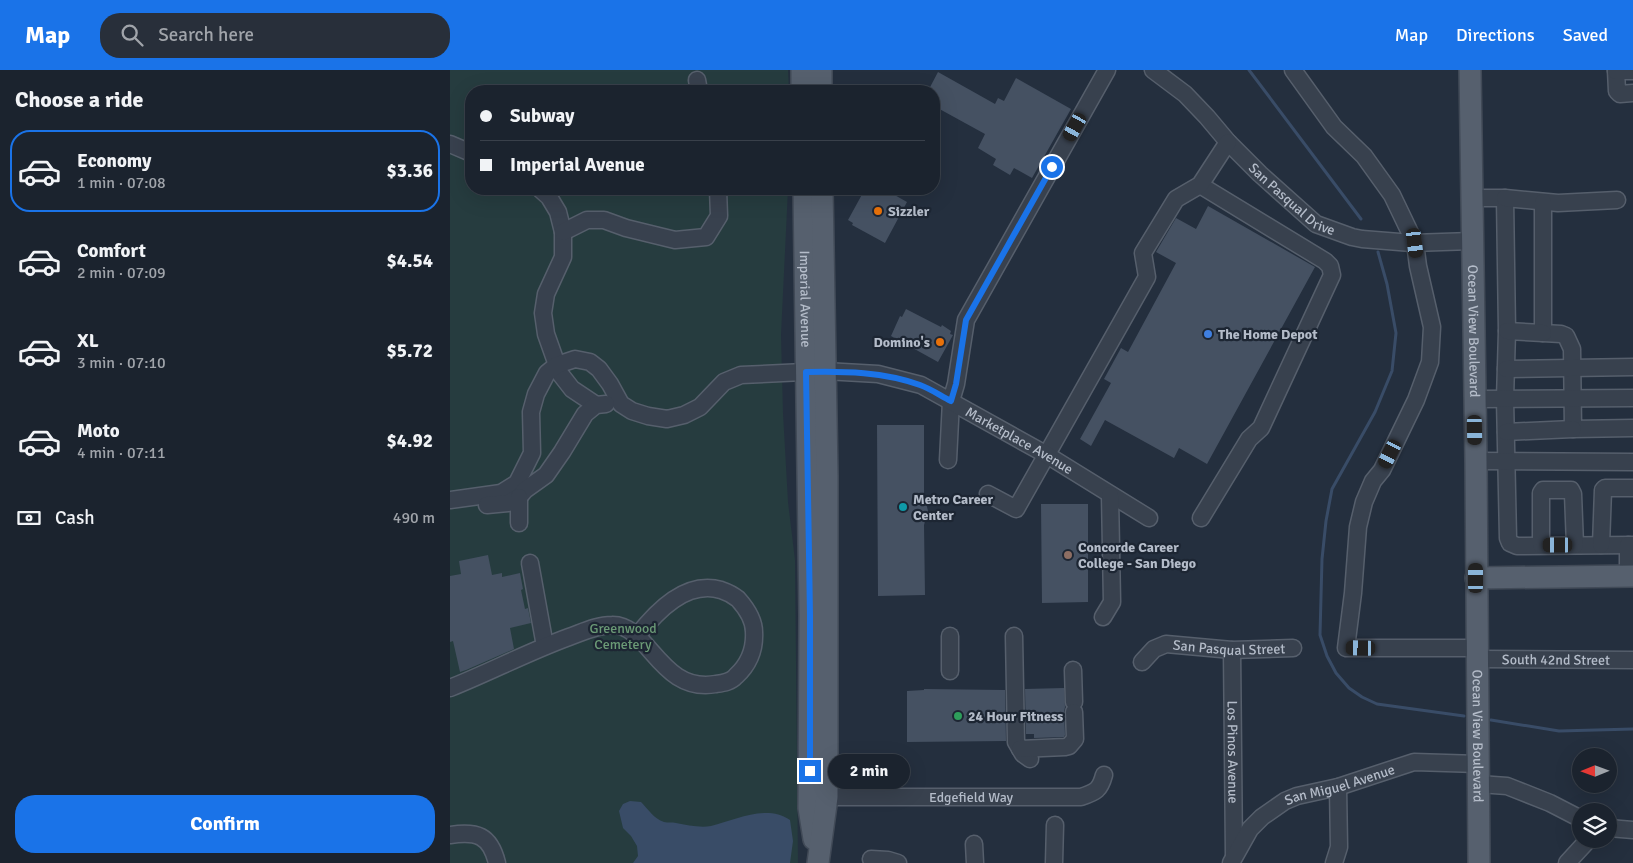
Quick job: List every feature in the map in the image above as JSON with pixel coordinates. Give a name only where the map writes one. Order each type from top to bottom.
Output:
[{"type":"main road","points":[[802,70],[802,85]]},
{"type":"main road","points":[[821,70],[821,85]]},
{"type":"main road","name":"Ocean View Boulevard","points":[[1470,70],[1476,460],[1479,863]]},
{"type":"main road","name":"Imperial Avenue","points":[[804,195],[816,372],[827,475],[827,798],[818,861]]},
{"type":"main road","name":"Imperial Avenue","points":[[818,861],[809,808],[810,615],[822,195]]},
{"type":"main road","points":[[1476,578],[1631,576]]},
{"type":"main road","points":[[810,716],[816,732],[818,792],[821,796],[827,798]]},
{"type":"street","points":[[948,460],[951,401],[956,384],[966,320],[1107,70]]},
{"type":"street","name":"San Pasqual Drive","points":[[1153,70],[1185,94],[1260,174],[1316,224],[1352,237],[1415,243],[1472,241]]},
{"type":"street","points":[[1293,70],[1334,127],[1364,156],[1392,195],[1415,243],[1418,266],[1432,327],[1430,362],[1406,421],[1382,470],[1373,481],[1364,502],[1358,527],[1354,593],[1346,648],[1478,654]]},
{"type":"street","points":[[1633,71],[1616,71],[1617,91],[1620,94],[1633,93]]},
{"type":"street","points":[[988,494],[1016,509],[1147,277],[1143,253],[1176,200],[1200,186],[1228,142]]},
{"type":"street","points":[[450,144],[465,151]]},
{"type":"street","points":[[1200,186],[1325,261],[1330,266],[1332,275],[1261,428],[1249,439],[1201,518]]},
{"type":"street","points":[[454,500],[501,493],[517,483],[532,454],[532,412],[536,394],[547,373],[557,365],[575,359],[590,362],[604,374],[621,404],[596,405],[572,390],[558,371],[557,365],[546,334],[543,313],[546,294],[563,257],[563,232],[558,212],[547,195]]},
{"type":"street","points":[[563,232],[587,220],[604,220],[626,228],[675,240],[706,237],[719,216],[718,195]]},
{"type":"street","points":[[1472,198],[1505,198],[1558,203],[1617,200]]},
{"type":"street","points":[[1505,198],[1507,331],[1505,399],[1508,538],[1510,543],[1517,546],[1630,545],[1631,576]]},
{"type":"street","points":[[1543,333],[1544,202]]},
{"type":"street","points":[[1507,331],[1561,334],[1566,336],[1572,349],[1572,429]]},
{"type":"street","points":[[1506,370],[1633,367]]},
{"type":"street","name":"Marketplace Avenue","points":[[621,404],[632,411],[667,419],[684,415],[700,407],[724,382],[741,375],[816,372],[878,374],[921,385],[1047,455],[1149,518]]},
{"type":"street","points":[[1475,400],[1633,398]]},
{"type":"street","points":[[454,500],[469,505],[494,504],[508,503],[519,497],[525,490],[546,475],[585,414],[596,405]]},
{"type":"street","points":[[1506,432],[1633,428]]},
{"type":"street","points":[[1476,460],[1633,462]]},
{"type":"street","points":[[1601,545],[1602,490],[1605,488],[1633,488]]},
{"type":"street","points":[[1541,546],[1541,493],[1543,490],[1571,490],[1573,494],[1575,545]]},
{"type":"street","points":[[1103,617],[1112,602],[1110,495]]},
{"type":"street","points":[[519,497],[519,523]]},
{"type":"street","points":[[530,563],[545,646]]},
{"type":"street","points":[[450,688],[489,673],[545,646],[593,628],[613,625],[625,628],[637,636],[669,671],[682,680],[689,683],[710,685],[733,680],[743,670],[752,654],[754,631],[748,611],[735,596],[715,588],[703,588],[690,591],[675,599],[642,629],[637,636]]},
{"type":"street","points":[[950,636],[950,671]]},
{"type":"street","points":[[1014,636],[1016,742],[1025,754],[1069,746],[1075,739],[1073,670]]},
{"type":"street","name":"San Pasqual Street","points":[[1142,662],[1154,649],[1166,644],[1232,650],[1293,648]]},
{"type":"street","name":"Los Pinos Avenue","points":[[1232,650],[1232,859]]},
{"type":"street","name":"South 42nd Street","points":[[1478,654],[1633,660]]},
{"type":"street","name":"San Miguel Avenue","points":[[1232,859],[1250,829],[1262,817],[1285,800],[1338,787],[1414,762],[1478,774],[1550,803],[1572,814]]},
{"type":"street","name":"Edgefield Way","points":[[827,798],[1081,797],[1093,793],[1101,785],[1104,775]]},
{"type":"street","points":[[1334,863],[1339,846],[1338,787]]},
{"type":"street","points":[[1054,825],[1054,863]]},
{"type":"street","points":[[1617,829],[1633,830]]},
{"type":"street","points":[[450,835],[466,833],[482,836],[494,851],[497,863]]},
{"type":"street","points":[[974,844],[975,863]]},
{"type":"street","points":[[1567,863],[1581,848]]},
{"type":"street","points":[[871,859],[888,860],[898,863]]},
{"type":"green space","name":"Greenwood Cemetery","points":[[450,70],[788,70],[789,85],[465,85],[465,195],[788,195],[781,335],[788,502],[795,560],[798,863],[450,863]]},
{"type":"water","points":[[630,801],[641,802],[660,821],[707,827],[761,813],[781,815],[790,820],[793,841],[790,863],[633,863],[638,856],[637,846],[623,828],[619,811],[623,804]]},
{"type":"building","points":[[938,72],[995,104],[998,98],[1004,101],[1016,78],[1071,109],[1032,178],[1014,168],[1010,175],[993,165],[996,159],[978,148],[985,134],[940,109],[940,85],[931,85]]},
{"type":"building","name":"Sizzler","points":[[862,195],[895,195],[907,202],[885,243],[852,225],[853,223],[848,220]]},
{"type":"building","name":"The Home Depot","points":[[1208,206],[1315,267],[1207,464],[1179,448],[1174,458],[1105,420],[1091,446],[1080,439],[1111,383],[1104,379],[1121,348],[1128,352],[1176,263],[1156,252],[1176,218],[1196,229]]},
{"type":"building","points":[[906,309],[951,331],[950,334],[953,335],[938,362],[891,336],[900,316],[902,317]]},
{"type":"building","name":"Metro Career Center","points":[[877,425],[924,425],[924,494],[928,511],[924,525],[925,595],[878,596]]},
{"type":"building","name":"Concorde Career College - San Diego","points":[[1041,504],[1088,504],[1088,602],[1042,603]]},
{"type":"building","points":[[488,555],[492,575],[502,573],[502,577],[520,573],[525,609],[528,608],[531,623],[510,628],[514,649],[460,672],[453,641],[450,642],[450,576],[461,574],[459,561]]},
{"type":"building","points":[[1064,688],[1064,737],[1034,738],[1034,734],[1026,734],[1025,689]]},
{"type":"building","name":"24 Hour Fitness","points":[[924,689],[1005,690],[1006,741],[907,742],[907,691]]},
{"type":"waterway","points":[[1249,70],[1361,219]]},
{"type":"waterway","points":[[1378,252],[1387,284],[1396,333],[1392,371],[1375,412],[1332,489],[1322,559],[1320,635],[1327,656],[1336,673],[1349,688],[1362,697],[1377,704],[1464,716]]},
{"type":"waterway","points":[[1491,720],[1559,731],[1633,729]]},
{"type":"place","name":"Sizzler","points":[[878,211]]},
{"type":"place","name":"The Home Depot","points":[[1208,334]]},
{"type":"place","name":"Domino's","points":[[940,342]]},
{"type":"place","name":"Metro Career Center","points":[[903,507]]},
{"type":"place","name":"Concorde Career College - San Diego","points":[[1068,555]]},
{"type":"place","name":"24 Hour Fitness","points":[[958,716]]},
{"type":"route","points":[[810,771],[810,615],[806,372],[825,371],[878,374],[921,385],[951,401],[956,384],[966,320],[1052,167]]}]
